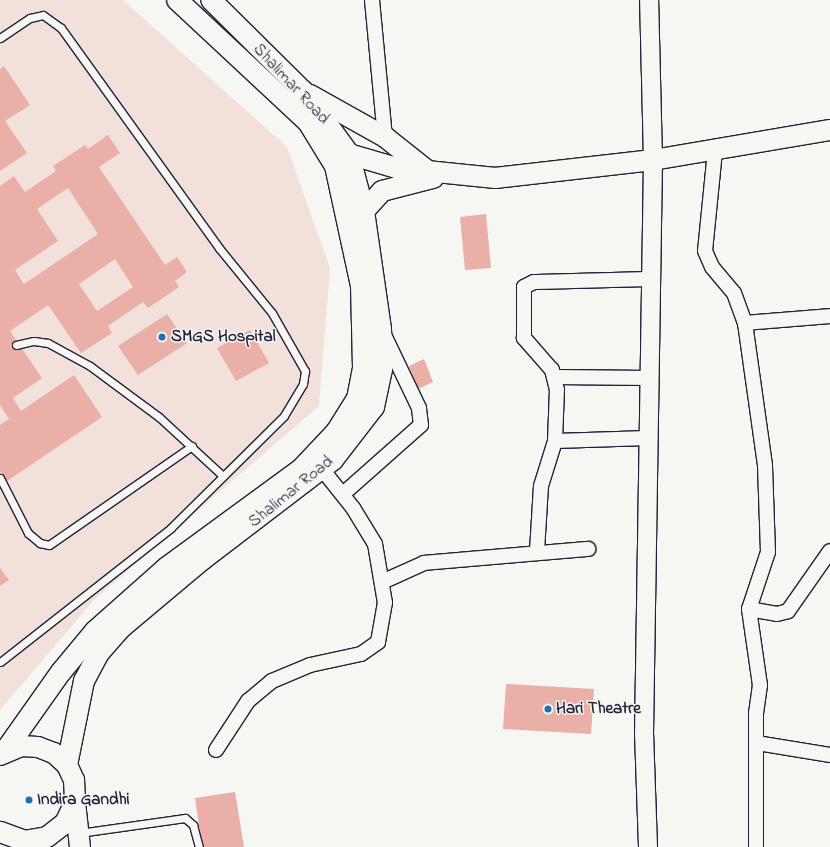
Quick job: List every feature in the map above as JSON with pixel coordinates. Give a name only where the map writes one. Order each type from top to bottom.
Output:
[{"type":"main road","points":[[3,753],[61,672],[95,631],[167,567],[301,469],[336,432],[357,399],[363,367],[361,286],[335,166],[308,122],[177,0]]},
{"type":"main road","name":"Shalimar Road","points":[[66,765],[84,681],[99,653],[121,628],[322,469],[350,440],[374,407],[382,369],[381,329],[364,210],[349,154],[303,91],[211,0]]},
{"type":"main road","points":[[303,91],[384,137],[429,172]]},
{"type":"main road","points":[[349,154],[397,168],[495,178],[653,160],[715,151],[830,130]]},
{"type":"main road","points":[[364,210],[382,191],[451,174]]},
{"type":"main road","points":[[3,753],[21,746],[38,747],[54,753],[66,765],[74,780],[79,840]]},
{"type":"main road","points":[[11,839],[47,837],[65,823],[75,802]]},
{"type":"street","points":[[372,0],[384,137]]},
{"type":"street","points":[[648,847],[644,734],[653,160],[649,0]]},
{"type":"street","points":[[715,151],[705,251],[712,267],[734,292],[746,322],[765,466],[768,552],[749,609],[760,685],[757,743],[756,847]]},
{"type":"street","points":[[537,551],[541,486],[555,441],[556,377],[524,338],[524,287],[534,282],[651,279]]},
{"type":"street","points":[[746,322],[830,316]]},
{"type":"street","points":[[342,494],[421,425],[420,408],[381,329]]},
{"type":"street","points":[[556,377],[649,378]]},
{"type":"street","points":[[555,441],[648,438]]},
{"type":"street","points":[[216,750],[248,701],[272,681],[310,665],[361,654],[375,646],[384,617],[382,582],[375,544],[342,494],[322,469]]},
{"type":"street","points":[[382,582],[424,562],[537,551],[588,549]]},
{"type":"street","points":[[749,609],[777,614],[788,610],[830,551]]},
{"type":"street","points":[[757,743],[830,755]]},
{"type":"lane","points":[[0,38],[30,18],[43,16],[61,28],[219,248],[272,313],[305,371],[303,384],[284,416],[171,528],[0,662]]},
{"type":"lane","points":[[16,345],[34,341],[48,343],[90,366],[159,417],[223,476]]},
{"type":"lane","points":[[0,478],[28,532],[40,543],[49,544],[192,446]]},
{"type":"lane","points":[[79,840],[185,818],[193,824],[199,847]]},
{"type":"shaded area","name":"SMGS Hospital","points":[[0,0],[123,0],[287,147],[330,268],[319,406],[94,600],[0,710]]},
{"type":"building","points":[[4,66],[30,105],[5,121],[27,153],[0,171],[0,69]]},
{"type":"building","points":[[108,135],[120,153],[99,167],[165,265],[177,257],[187,272],[175,281],[179,287],[148,308],[143,302],[108,326],[112,333],[81,353],[48,305],[10,331],[42,378],[13,398],[21,411],[74,375],[102,417],[7,481],[0,471],[0,425],[9,419],[0,405],[0,186],[14,176],[25,192],[56,171],[53,166],[85,145],[88,149]],"holes":[[[68,188],[98,234],[24,284],[15,270],[58,241],[37,209]],[[115,259],[133,287],[97,311],[79,284]]]},
{"type":"building","points":[[486,214],[491,268],[465,270],[460,217]]},
{"type":"building","points":[[167,314],[187,343],[138,375],[118,346]]},
{"type":"building","points":[[250,330],[269,363],[236,381],[217,348]]},
{"type":"building","points":[[424,359],[433,382],[418,389],[409,366]]},
{"type":"building","points":[[0,568],[9,580],[0,586]]},
{"type":"building","name":"Hari Theatre","points":[[506,684],[594,689],[591,734],[503,729]]},
{"type":"building","points":[[235,792],[244,847],[202,847],[195,798]]},
{"type":"place","name":"SMGS Hospital","points":[[162,337]]},
{"type":"place","name":"Hari Theatre","points":[[548,709]]},
{"type":"place","name":"Indira Gandhi","points":[[29,800]]}]
